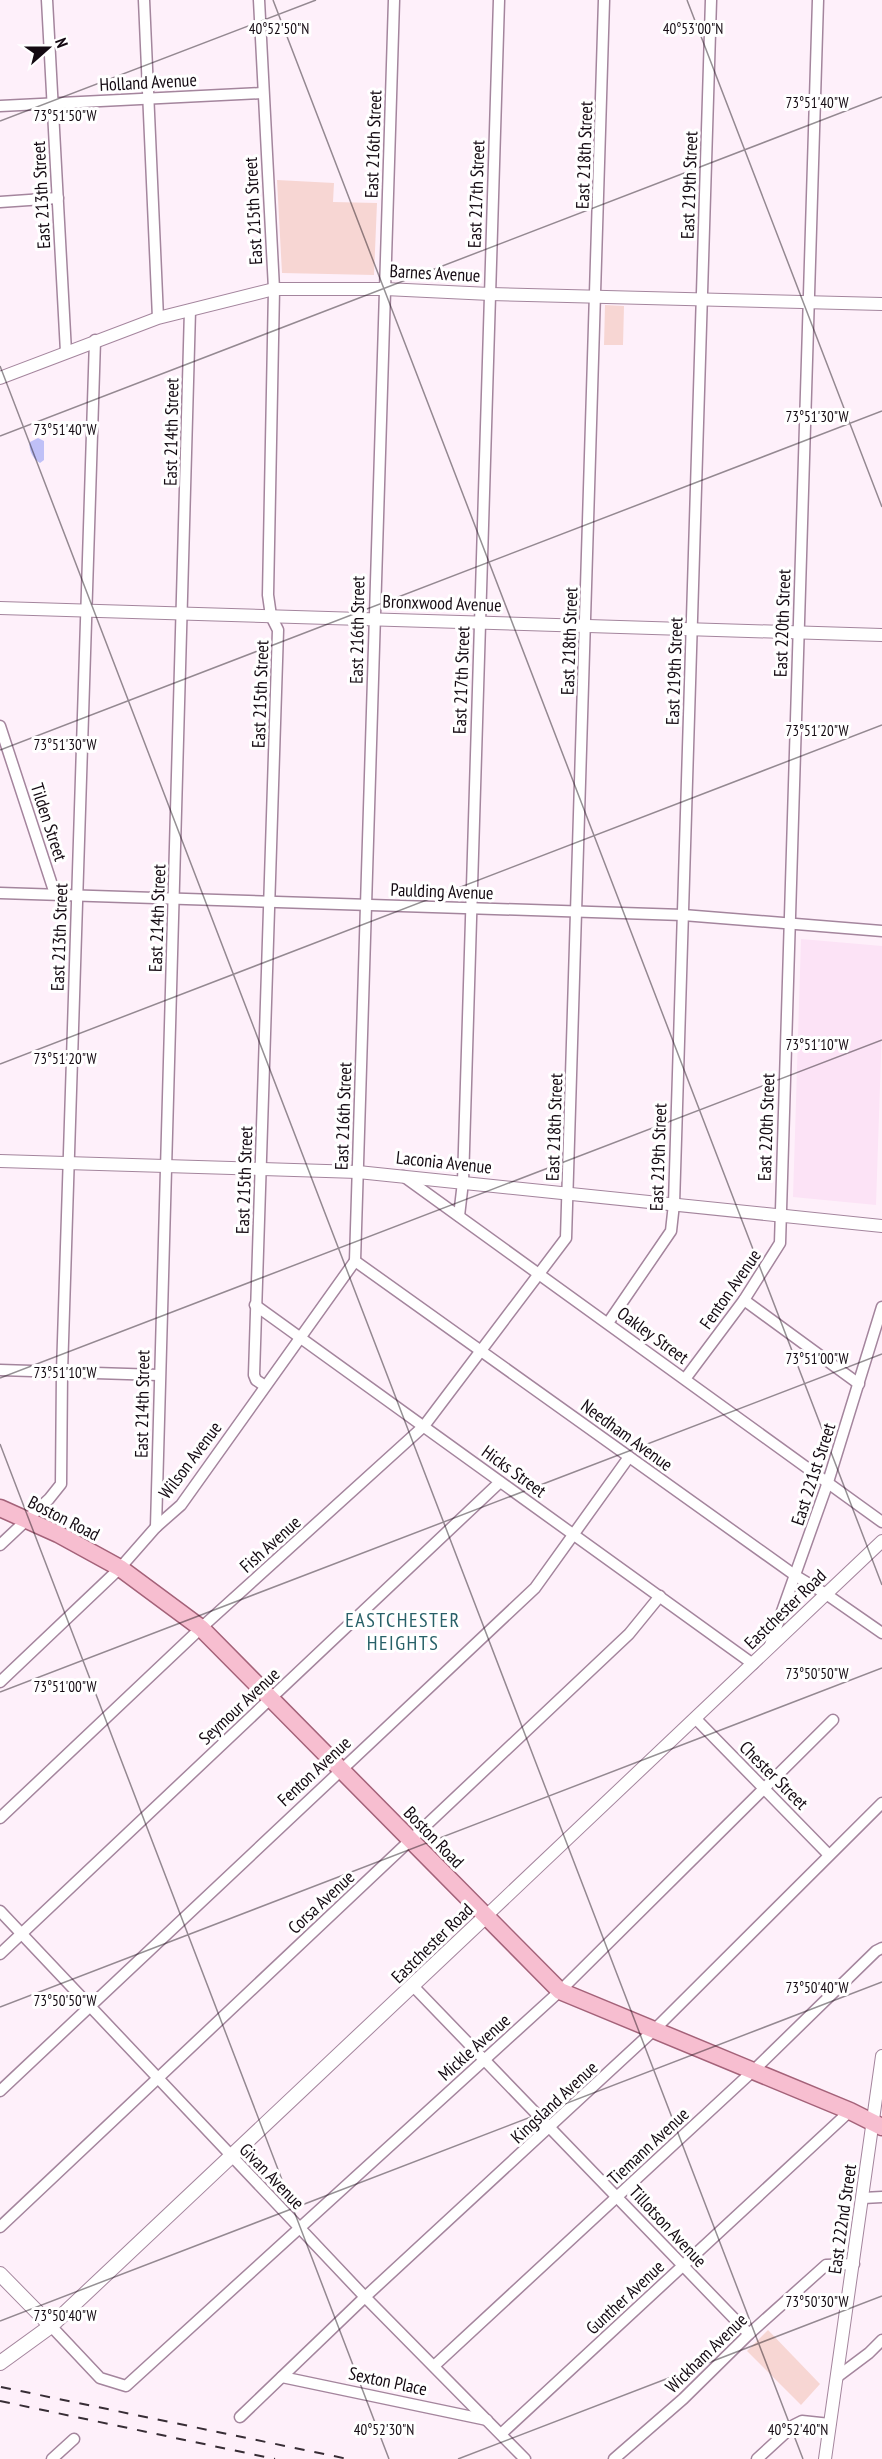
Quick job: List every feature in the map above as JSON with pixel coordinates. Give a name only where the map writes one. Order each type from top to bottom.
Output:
[{"type":"main road","name":"Boston Road","points":[[0,1508],[120,1568],[201,1628],[560,1991],[754,2070],[877,2125]]},
{"type":"main road","name":"Eastchester Road","points":[[1,2361],[51,2326],[485,1917]]},
{"type":"main road","points":[[0,2274],[51,2326]]},
{"type":"street","name":"East 213th Street","points":[[47,0],[66,352]]},
{"type":"street","points":[[144,0],[158,318]]},
{"type":"street","name":"East 215th Street","points":[[259,0],[262,93],[274,289],[268,595],[271,616],[278,630],[255,1305],[254,1375],[256,1380],[265,1386]]},
{"type":"street","name":"East 216th Street","points":[[355,1261],[394,0]]},
{"type":"street","name":"East 217th Street","points":[[459,1216],[463,1182],[499,0]]},
{"type":"street","name":"East 218th Street","points":[[540,1274],[566,1238],[569,1193],[604,0]]},
{"type":"street","name":"East 219th Street","points":[[608,1323],[671,1231],[674,1204],[711,0]]},
{"type":"street","name":"East 220th Street","points":[[780,1247],[818,0]]},
{"type":"street","name":"Holland Avenue","points":[[0,106],[262,93]]},
{"type":"street","points":[[0,202],[58,198]]},
{"type":"street","name":"Barnes Avenue","points":[[0,378],[158,318],[274,289],[385,289],[490,294],[882,304]]},
{"type":"street","name":"East 214th Street","points":[[156,1527],[190,310]]},
{"type":"street","name":"East 213th Street","points":[[0,1545],[61,1484],[68,1163],[95,340]]},
{"type":"street","name":"Bronxwood Avenue","points":[[0,608],[882,634]]},
{"type":"street","name":"Tilden Street","points":[[0,726],[55,894]]},
{"type":"street","name":"Paulding Avenue","points":[[0,893],[683,915],[882,931]]},
{"type":"street","name":"Laconia Avenue","points":[[0,1161],[358,1172],[882,1226]]},
{"type":"street","name":"Oakley Street","points":[[403,1176],[882,1522]]},
{"type":"street","name":"Fenton Avenue","points":[[685,1379],[780,1247]]},
{"type":"street","name":"Wilson Avenue","points":[[0,1682],[120,1568],[156,1527],[181,1504],[355,1261]]},
{"type":"street","name":"Needham Avenue","points":[[355,1261],[796,1576],[882,1633]]},
{"type":"street","name":"Fish Avenue","points":[[0,1818],[201,1628],[424,1426],[540,1274]]},
{"type":"street","points":[[744,1300],[859,1384]]},
{"type":"street","name":"Hicks Street","points":[[255,1305],[753,1664]]},
{"type":"street","name":"East 221st Street","points":[[769,1649],[828,1482],[882,1307]]},
{"type":"street","points":[[0,1370],[159,1375]]},
{"type":"street","name":"Fenton Avenue","points":[[0,2091],[535,1588],[629,1457]]},
{"type":"street","name":"Seymour Avenue","points":[[0,1954],[500,1482]]},
{"type":"street","name":"Eastchester Road","points":[[485,1917],[882,1541]]},
{"type":"street","name":"Corsa Avenue","points":[[0,2227],[629,1634],[660,1596]]},
{"type":"street","name":"Chester Street","points":[[695,1718],[829,1855]]},
{"type":"street","name":"Mickle Avenue","points":[[51,2326],[100,2378],[126,2386],[560,1991],[833,1720]]},
{"type":"street","name":"Kingsland Avenue","points":[[240,2417],[654,2030],[882,1803]]},
{"type":"street","name":"Givan Avenue","points":[[0,1911],[366,2297],[525,2459]]},
{"type":"street","name":"Tiemann Avenue","points":[[434,2366],[754,2070],[876,1951],[882,1948]]},
{"type":"street","name":"Tillotson Avenue","points":[[413,1986],[749,2334]]},
{"type":"street","name":"East 222nd Street","points":[[825,2459],[863,2198],[877,2125],[882,2056]]},
{"type":"street","name":"Gunther Avenue","points":[[501,2434],[850,2111]]},
{"type":"street","points":[[863,2198],[882,2197]]},
{"type":"street","name":"Wickham Avenue","points":[[614,2459],[826,2265],[854,2264]]},
{"type":"street","points":[[837,2377],[882,2340]]},
{"type":"street","name":"Sexton Place","points":[[282,2377],[487,2420]]},
{"type":"street","points":[[757,2459],[794,2425],[802,2421],[830,2424]]},
{"type":"street","points":[[52,2459],[74,2439]]},
{"type":"shaded area","points":[[277,180],[334,183],[333,202],[377,203],[374,275],[282,273]]},
{"type":"shaded area","points":[[605,305],[624,306],[623,345],[604,345]]},
{"type":"shaded area","points":[[801,939],[882,946],[882,1026],[876,1205],[793,1197]]},
{"type":"shaded area","points":[[768,2330],[820,2384],[801,2405],[747,2351]]},
{"type":"water","points":[[38,438],[44,441],[44,460],[40,463],[30,451],[30,442]]},
{"type":"railway","points":[[1,2387],[348,2459]]},
{"type":"railway","points":[[0,2401],[275,2459]]},
{"type":"district","name":"EASTCHESTER HEIGHTS","points":[[403,1632]]}]
